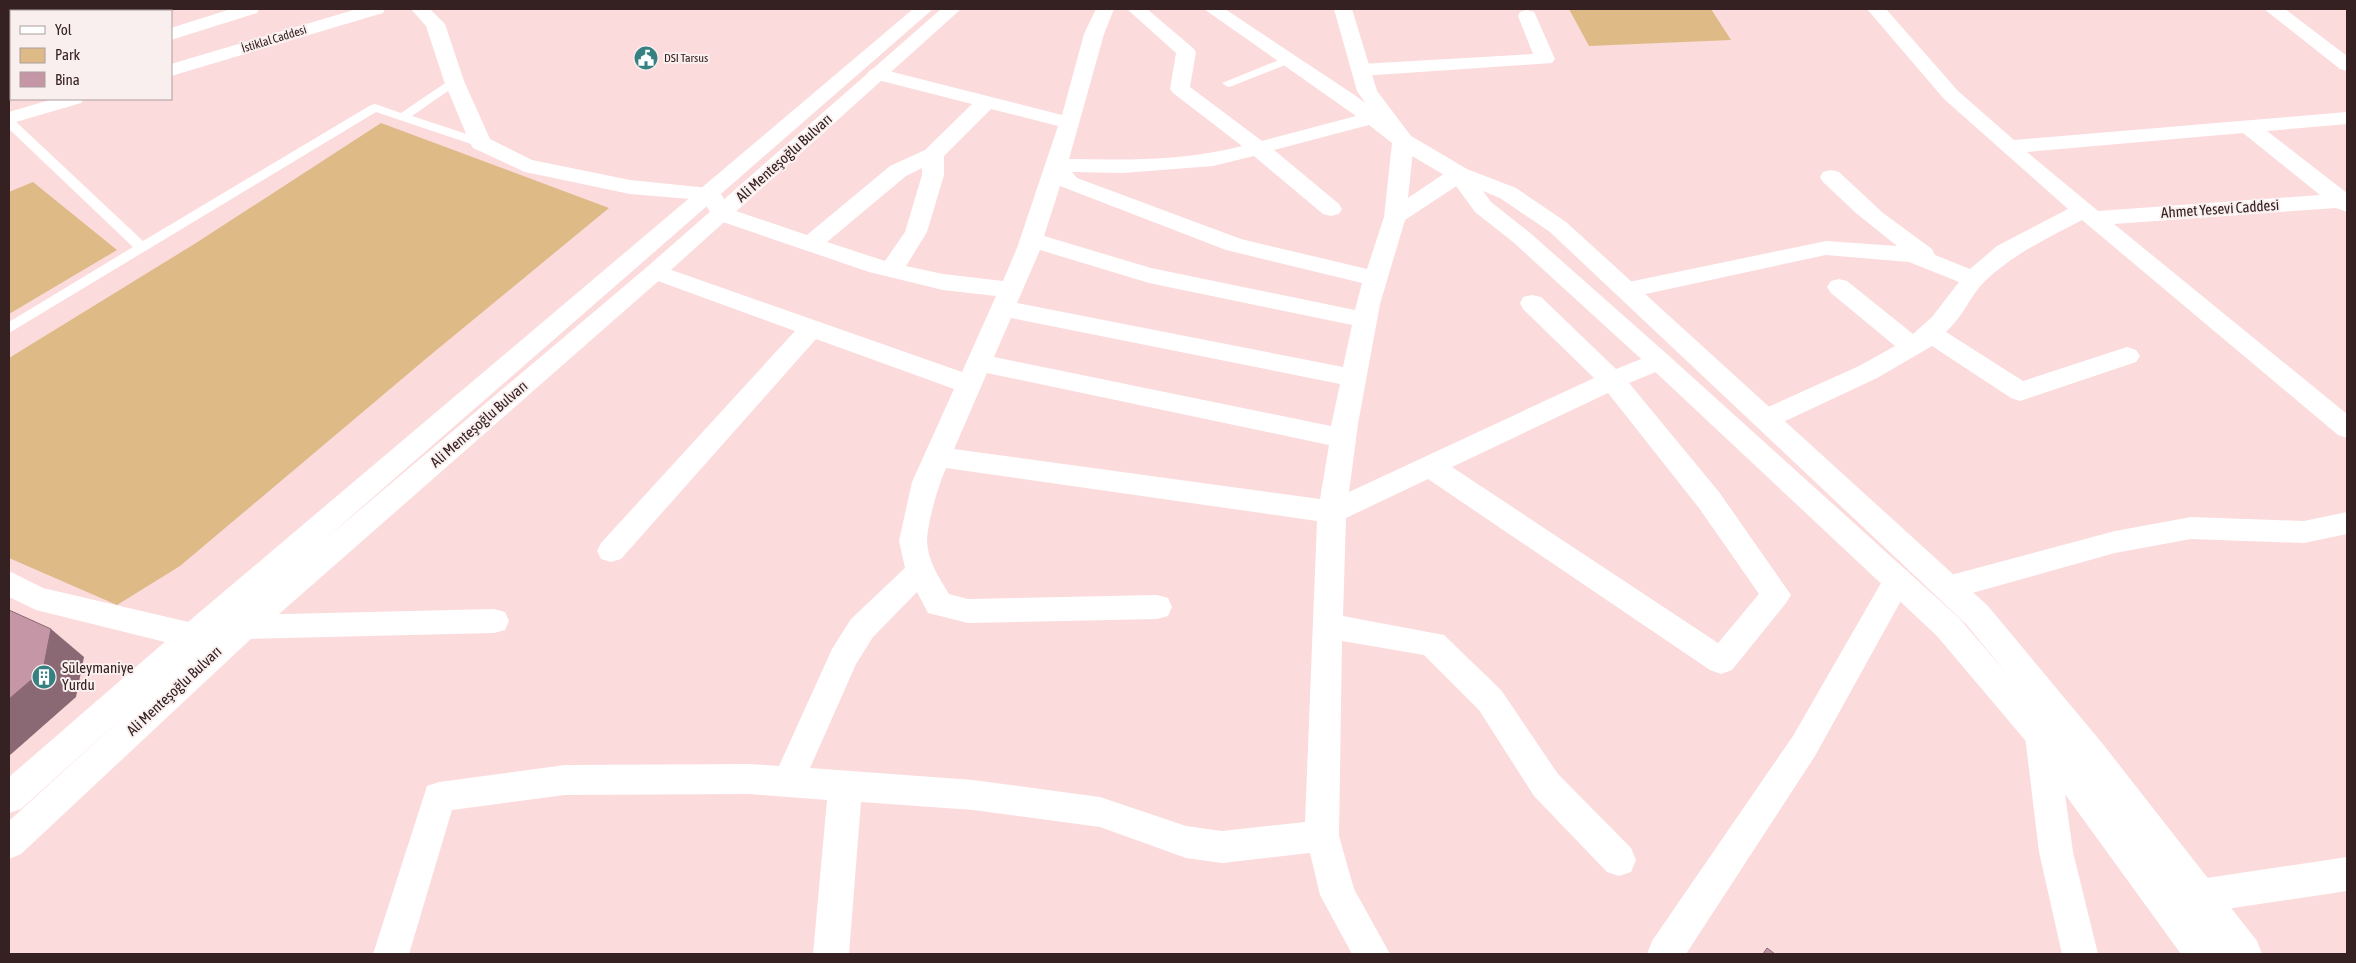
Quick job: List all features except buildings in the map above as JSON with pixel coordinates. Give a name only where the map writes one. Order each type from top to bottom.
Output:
[{"type":"street","points":[[172,34],[250,9]]},
{"type":"street","name":"İstiklal Caddesi","points":[[172,70],[376,9]]},
{"type":"street","points":[[420,9],[435,24],[454,81],[481,143],[525,165],[630,188],[716,204],[810,244],[891,270],[1007,299],[1354,378]]},
{"type":"street","name":"Ali Menteşoğlu Bulvarı","points":[[9,843],[243,628],[655,272],[716,204],[924,9]]},
{"type":"street","name":"Ali Menteşoğlu Bulvarı","points":[[9,798],[193,636],[716,204],[877,74],[952,9]]},
{"type":"street","points":[[1105,9],[1094,34],[1070,124],[1032,240],[975,374],[926,482],[913,541],[920,571],[939,604],[968,611],[1157,606]]},
{"type":"street","points":[[1136,9],[1186,52],[1180,90],[1259,149],[1331,209]]},
{"type":"street","points":[[1213,9],[1403,140],[1459,174],[1508,193],[1558,227],[1627,290],[1977,615],[2091,753],[2244,954]]},
{"type":"street","points":[[1342,9],[1367,91],[1403,140],[1394,218],[1365,320],[1343,438],[1333,512],[1322,836],[1338,895],[1372,954]]},
{"type":"street","points":[[1876,9],[1951,96],[2008,147],[2347,428]]},
{"type":"street","points":[[2273,9],[2347,65]]},
{"type":"street","points":[[1361,70],[1545,58],[1527,16]]},
{"type":"street","points":[[877,74],[1070,124]]},
{"type":"street","points":[[9,118],[71,100]]},
{"type":"street","points":[[810,244],[898,172],[933,155],[986,102]]},
{"type":"street","points":[[1057,166],[1124,166],[1213,160],[1372,118]]},
{"type":"street","points":[[2008,147],[2347,118]]},
{"type":"street","points":[[2247,126],[2346,202]]},
{"type":"street","points":[[891,270],[916,232],[933,175],[933,155]]},
{"type":"street","points":[[1057,166],[1069,183],[1206,236],[1234,245],[1376,279]]},
{"type":"street","points":[[1394,218],[1459,174]]},
{"type":"street","points":[[1459,174],[1483,207],[1521,237],[1660,361],[1948,626],[2040,736],[2203,954]]},
{"type":"street","points":[[1831,177],[1858,206],[1895,235],[1925,254],[1974,279]]},
{"type":"street","name":"Ahmet Yesevi Caddesi","points":[[2088,214],[2346,202]]},
{"type":"street","points":[[1766,419],[1868,372],[1922,340],[1962,297],[1974,279],[2006,251],[2088,214]]},
{"type":"street","points":[[1032,240],[1149,275],[1365,320]]},
{"type":"street","points":[[1627,290],[1826,248],[1912,255],[1974,279]]},
{"type":"street","points":[[655,272],[812,328],[975,374],[1343,438]]},
{"type":"street","points":[[1839,287],[1922,340],[2020,392],[2127,356]]},
{"type":"street","points":[[1430,466],[1721,661],[1776,595],[1709,500],[1612,380],[1532,303]]},
{"type":"street","points":[[611,551],[812,328]]},
{"type":"street","points":[[938,457],[1333,512],[1612,380],[1660,361]]},
{"type":"street","points":[[1947,588],[2115,542],[2191,528],[2304,532],[2347,524]]},
{"type":"street","points":[[788,782],[843,658],[862,628],[920,571]]},
{"type":"street","points":[[1666,954],[1804,746],[1898,579]]},
{"type":"street","points":[[9,583],[36,598],[193,636]]},
{"type":"street","points":[[243,628],[494,621]]},
{"type":"street","points":[[1329,626],[1433,644],[1490,700],[1546,785],[1619,860]]},
{"type":"street","points":[[2040,736],[2056,852],[2080,954]]},
{"type":"street","points":[[391,954],[439,797],[565,780],[749,779],[845,788],[973,795],[1100,812],[1186,842],[1222,847],[1322,836]]},
{"type":"street","points":[[831,954],[845,788]]},
{"type":"street","points":[[2200,896],[2347,874]]},
{"type":"lane","points":[[1228,83],[1289,60]]},
{"type":"lane","points":[[403,118],[454,81]]},
{"type":"lane","points":[[9,328],[375,108],[481,143]]},
{"type":"lane","points":[[9,122],[142,248]]},
{"type":"green space","points":[[1569,9],[1711,9],[1731,40],[1589,46]]},
{"type":"green space","points":[[381,123],[609,208],[428,357],[180,566],[117,605],[9,558],[9,358],[196,243]]},
{"type":"green space","points":[[33,182],[117,250],[9,314],[9,192]]},
{"type":"place","name":"DSI Tarsus","points":[[646,58]]},
{"type":"place","name":"Süleymaniye Yurdu","points":[[44,677]]}]
